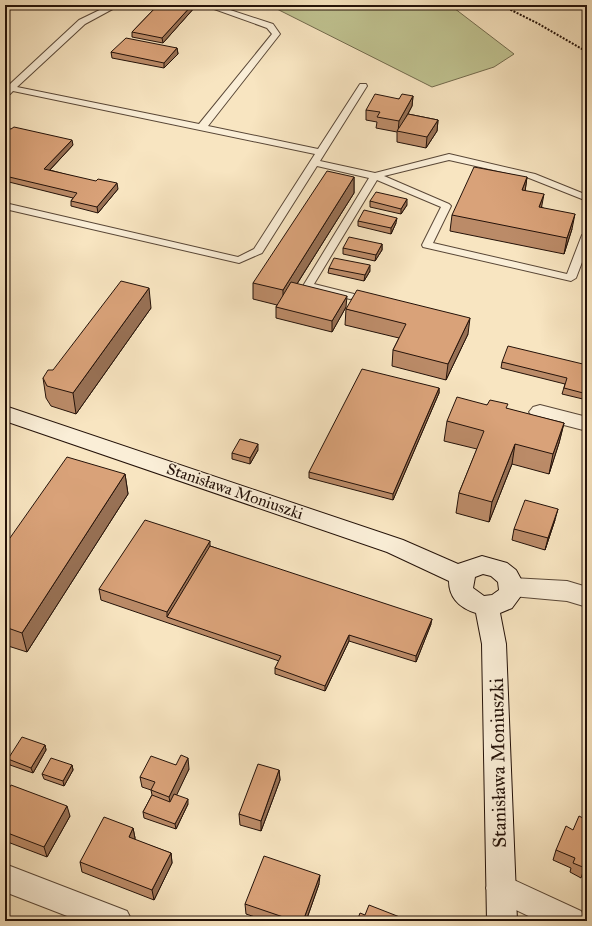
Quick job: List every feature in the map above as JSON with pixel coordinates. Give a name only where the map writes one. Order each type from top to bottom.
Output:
[{"type":"street","points":[[540,412],[587,424]]},
{"type":"street","name":"Stanisława Moniuszki","points":[[5,413],[395,546],[462,576]]},
{"type":"street","points":[[491,566],[506,574],[512,587],[507,599],[502,603],[487,606],[471,601],[465,595],[461,589],[462,576],[466,571],[474,567],[491,566]]},
{"type":"street","points":[[512,587],[566,591],[587,597]]},
{"type":"street","name":"Stanisława Moniuszki","points":[[487,606],[494,644],[502,921]]},
{"type":"street","points":[[5,878],[117,921]]},
{"type":"street","points":[[501,888],[571,921]]},
{"type":"lane","points":[[7,90],[82,22],[116,5]]},
{"type":"lane","points":[[202,127],[276,34],[270,26],[207,5]]},
{"type":"lane","points":[[5,206],[239,260],[258,251],[363,86]]},
{"type":"lane","points":[[7,90],[202,127],[321,152]]},
{"type":"lane","points":[[350,296],[308,286],[375,176],[449,157],[532,176],[587,198]]},
{"type":"lane","points":[[314,163],[375,176],[446,206],[427,245],[571,278],[587,235]]},
{"type":"path","points":[[5,13],[14,5]]},
{"type":"path","points":[[501,5],[539,24],[587,52]]},
{"type":"green space","points":[[269,5],[450,5],[514,54],[494,67],[432,87]]},
{"type":"building","points":[[158,5],[192,5],[162,38],[132,32]]},
{"type":"building","points":[[126,38],[177,48],[164,63],[111,52]]},
{"type":"building","points":[[375,94],[399,99],[402,94],[413,96],[399,121],[377,117],[380,112],[366,110]]},
{"type":"building","points":[[408,114],[438,120],[427,137],[397,131]]},
{"type":"building","points":[[14,127],[72,140],[44,169],[96,181],[98,179],[117,183],[97,207],[71,201],[77,193],[5,176],[5,128],[11,129]]},
{"type":"building","points":[[474,167],[527,177],[522,190],[544,194],[539,207],[575,214],[567,238],[452,215]]},
{"type":"building","points":[[327,171],[354,177],[283,290],[253,283]]},
{"type":"building","points":[[376,192],[407,199],[401,209],[370,201]]},
{"type":"building","points":[[364,210],[397,218],[391,228],[358,221]]},
{"type":"building","points":[[349,237],[382,244],[376,255],[343,248]]},
{"type":"building","points":[[334,258],[370,265],[365,275],[329,268]]},
{"type":"building","points":[[121,281],[149,288],[73,393],[47,386],[43,378],[48,370],[53,370]]},
{"type":"building","points":[[291,282],[347,296],[332,321],[276,307]]},
{"type":"building","points":[[357,290],[470,318],[448,364],[393,350],[406,324],[346,309]]},
{"type":"building","points":[[508,346],[587,365],[587,394],[564,388],[567,378],[502,362]]},
{"type":"building","points":[[362,369],[439,388],[393,494],[309,472]]},
{"type":"building","points":[[457,397],[487,405],[490,400],[508,404],[506,408],[564,423],[553,454],[515,444],[492,502],[459,493],[484,431],[447,421]]},
{"type":"building","points":[[240,439],[258,444],[250,458],[232,453]]},
{"type":"building","points":[[67,457],[125,474],[22,633],[5,627],[5,545]]},
{"type":"building","points":[[525,500],[558,509],[548,538],[514,529]]},
{"type":"building","points":[[145,520],[210,541],[167,612],[99,589]]},
{"type":"building","points":[[210,546],[432,619],[416,656],[349,635],[325,686],[275,668],[281,656],[167,617]]},
{"type":"building","points":[[22,737],[45,745],[31,768],[8,759]]},
{"type":"building","points":[[181,755],[188,758],[169,797],[151,790],[155,782],[140,777],[151,756],[176,765]]},
{"type":"building","points":[[51,758],[72,765],[63,781],[42,774]]},
{"type":"building","points":[[258,764],[279,770],[261,821],[239,814]]},
{"type":"building","points":[[11,785],[67,806],[44,847],[5,832],[5,796]]},
{"type":"building","points":[[174,794],[188,799],[175,824],[143,812],[152,795],[170,802]]},
{"type":"building","points":[[579,816],[587,820],[587,861],[585,868],[573,863],[575,858],[556,850],[566,826],[573,830]]},
{"type":"building","points":[[104,817],[133,828],[129,837],[171,853],[152,890],[80,862]]},
{"type":"building","points":[[264,856],[320,875],[303,921],[295,921],[245,904]]},
{"type":"building","points":[[369,905],[410,921],[357,921],[360,913],[365,915]]}]
